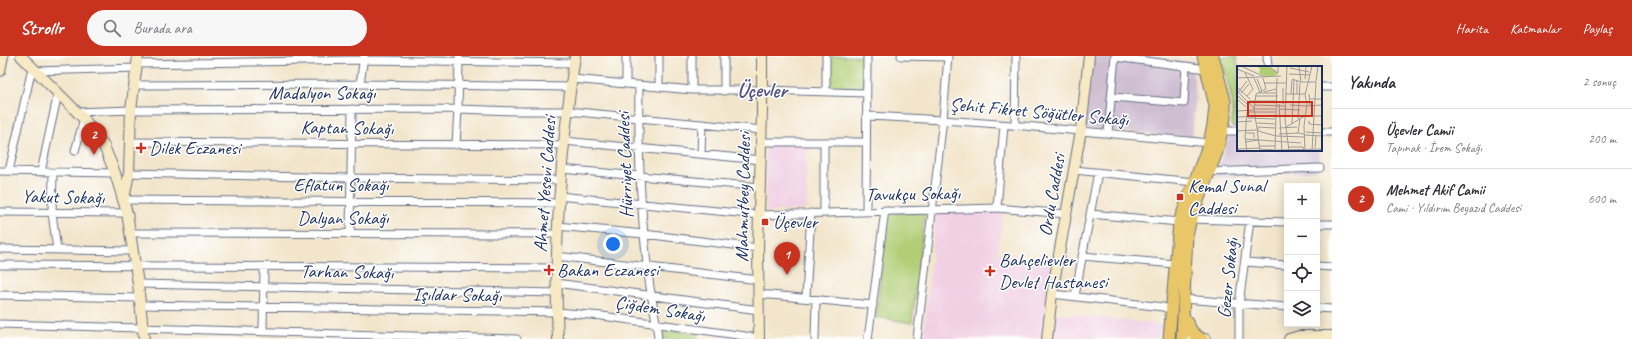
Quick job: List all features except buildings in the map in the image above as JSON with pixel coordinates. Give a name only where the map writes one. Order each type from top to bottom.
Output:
[{"type":"main road","points":[[1203,56],[1215,106],[1213,126],[1209,143],[1179,222],[1169,339],[1182,339],[1187,235],[1191,219],[1217,152],[1223,131],[1225,101],[1213,56]]},
{"type":"main road","points":[[1183,314],[1193,333],[1202,339]]},
{"type":"street","points":[[21,56],[81,115],[104,146],[124,200],[138,284],[144,339]]},
{"type":"street","points":[[626,56],[626,84]]},
{"type":"street","points":[[659,56],[659,87]]},
{"type":"street","points":[[692,56],[692,90]]},
{"type":"street","points":[[724,56],[724,91]]},
{"type":"street","name":"Mahmutbey Caddesi","points":[[759,339],[758,248],[762,142],[762,56]]},
{"type":"street","points":[[826,56],[826,92]]},
{"type":"street","points":[[866,211],[867,56]]},
{"type":"street","points":[[901,56],[948,57],[943,119],[917,339]]},
{"type":"street","points":[[1015,125],[1016,56]]},
{"type":"street","name":"Ordu Caddesi","points":[[1047,339],[1052,294],[1081,130],[1088,56]]},
{"type":"street","points":[[1267,56],[1268,66]]},
{"type":"street","points":[[0,71],[4,57]]},
{"type":"street","points":[[1108,133],[1115,57],[1207,69]]},
{"type":"street","points":[[360,84],[364,58]]},
{"type":"street","points":[[456,145],[459,58]]},
{"type":"street","points":[[34,69],[138,62],[224,59],[574,59]]},
{"type":"street","name":"Ahmet Yesevi Caddesi","points":[[558,339],[556,256],[558,199],[574,59]]},
{"type":"street","points":[[124,200],[128,173],[131,110],[138,62]]},
{"type":"street","points":[[1112,97],[1184,103],[1186,66]]},
{"type":"street","points":[[9,171],[34,69]]},
{"type":"street","points":[[134,85],[571,83],[626,84],[692,90],[866,93]]},
{"type":"street","name":"Hürriyet Caddesi","points":[[639,85],[638,118],[641,204],[647,266],[658,339]]},
{"type":"street","points":[[41,172],[58,93]]},
{"type":"street","name":"Madalyon Sokağı","points":[[81,115],[131,110],[458,108],[516,111],[568,111],[762,130]]},
{"type":"street","points":[[350,234],[352,109]]},
{"type":"street","points":[[75,151],[81,115]]},
{"type":"street","name":"Şehit Fikret Söğütler Sokağı","points":[[866,116],[943,119],[1081,130],[1209,143]]},
{"type":"street","points":[[701,154],[702,124]]},
{"type":"street","points":[[997,208],[1004,125]]},
{"type":"street","points":[[1223,131],[1237,131]]},
{"type":"street","name":"Kaptan Sokağı","points":[[130,142],[456,145],[564,143],[639,148],[761,160]]},
{"type":"street","points":[[762,142],[866,142]]},
{"type":"street","points":[[824,142],[824,212]]},
{"type":"street","points":[[561,168],[760,187]]},
{"type":"street","points":[[1208,172],[1320,168]]},
{"type":"street","points":[[1074,170],[1194,182]]},
{"type":"street","points":[[0,171],[115,173]]},
{"type":"street","points":[[1075,296],[1098,172]]},
{"type":"street","points":[[53,173],[52,213],[57,250]]},
{"type":"street","points":[[128,173],[351,178],[560,180]]},
{"type":"street","name":"Eflatun Sokağı","points":[[124,200],[350,201],[558,199],[641,204]]},
{"type":"street","name":"Tavukçu Sokağı","points":[[641,204],[760,215],[812,212],[997,208],[1066,214]]},
{"type":"street","points":[[868,339],[885,210]]},
{"type":"street","name":"Yakut Sokağı","points":[[0,212],[126,213]]},
{"type":"street","points":[[806,298],[812,212]]},
{"type":"street","points":[[1090,214],[1179,222]]},
{"type":"street","points":[[1191,219],[1284,222]]},
{"type":"street","name":"Gezer Sokağı","points":[[1239,339],[1239,304],[1246,262],[1250,220]]},
{"type":"street","points":[[1320,224],[1332,224]]},
{"type":"street","name":"Dalyan Sokağı","points":[[129,234],[350,234],[557,230],[644,234],[758,248]]},
{"type":"street","points":[[0,249],[132,251]]},
{"type":"street","points":[[556,256],[759,280]]},
{"type":"street","points":[[1082,256],[1175,264]]},
{"type":"street","points":[[1246,262],[1284,265]]},
{"type":"street","points":[[0,265],[556,268]]},
{"type":"street","points":[[1320,266],[1332,267]]},
{"type":"street","points":[[263,332],[264,267]]},
{"type":"street","name":"Tarhan Sokağı","points":[[138,284],[264,287],[556,288],[652,295],[759,310]]},
{"type":"street","points":[[759,294],[873,305]]},
{"type":"street","points":[[1052,294],[1163,307],[1171,310]]},
{"type":"street","name":"Işıldar Sokağı","points":[[0,295],[263,308],[557,312]]},
{"type":"street","points":[[1184,299],[1284,307]]},
{"type":"street","points":[[815,339],[816,300]]},
{"type":"street","points":[[1320,308],[1332,309]]},
{"type":"street","name":"Çiğdem Sokağı","points":[[557,312],[602,316],[720,336],[759,339]]},
{"type":"street","points":[[0,324],[263,332],[359,337],[517,339]]},
{"type":"street","points":[[1289,339],[1298,336],[1332,336]]},
{"type":"street","points":[[1182,339],[1205,339]]},
{"type":"shaded area","points":[[1094,56],[1161,56],[1161,59],[1191,62],[1196,93],[1192,138],[1084,128]]},
{"type":"shaded area","points":[[1232,127],[1237,127],[1237,151],[1320,151],[1317,171],[1260,176],[1215,177]]},
{"type":"shaded area","points":[[765,144],[806,144],[807,209],[766,212]]},
{"type":"shaded area","name":"Bahçelievler Devlet Hastanesi","points":[[1003,211],[998,253],[1053,261],[1042,339],[923,339],[936,212]]},
{"type":"shaded area","points":[[1054,313],[1164,325],[1162,334],[1151,339],[1052,339]]},
{"type":"green space","points":[[827,56],[865,56],[864,88],[828,89]]},
{"type":"green space","points":[[1221,56],[1236,56],[1238,66],[1237,127],[1232,127],[1232,100]]},
{"type":"green space","points":[[888,213],[925,213],[912,323],[876,317]]},
{"type":"green space","points":[[661,327],[697,334],[698,339],[662,339]]},
{"type":"place","name":"Dilek Eczanesi","points":[[141,148]]},
{"type":"place","name":"Mehmet Akif Camii","points":[[94,155]]},
{"type":"place","name":"Kemal Sunal Caddesi","points":[[1180,197]]},
{"type":"place","name":"Üçevler","points":[[765,222]]},
{"type":"place","name":"Bakan Eczanesi","points":[[549,270]]},
{"type":"place","name":"Bahçelievler Devlet Hastanesi","points":[[990,271]]},
{"type":"place","name":"Üçevler Camii","points":[[787,275]]},
{"type":"district","name":"Üçevler","points":[[762,90]]}]
